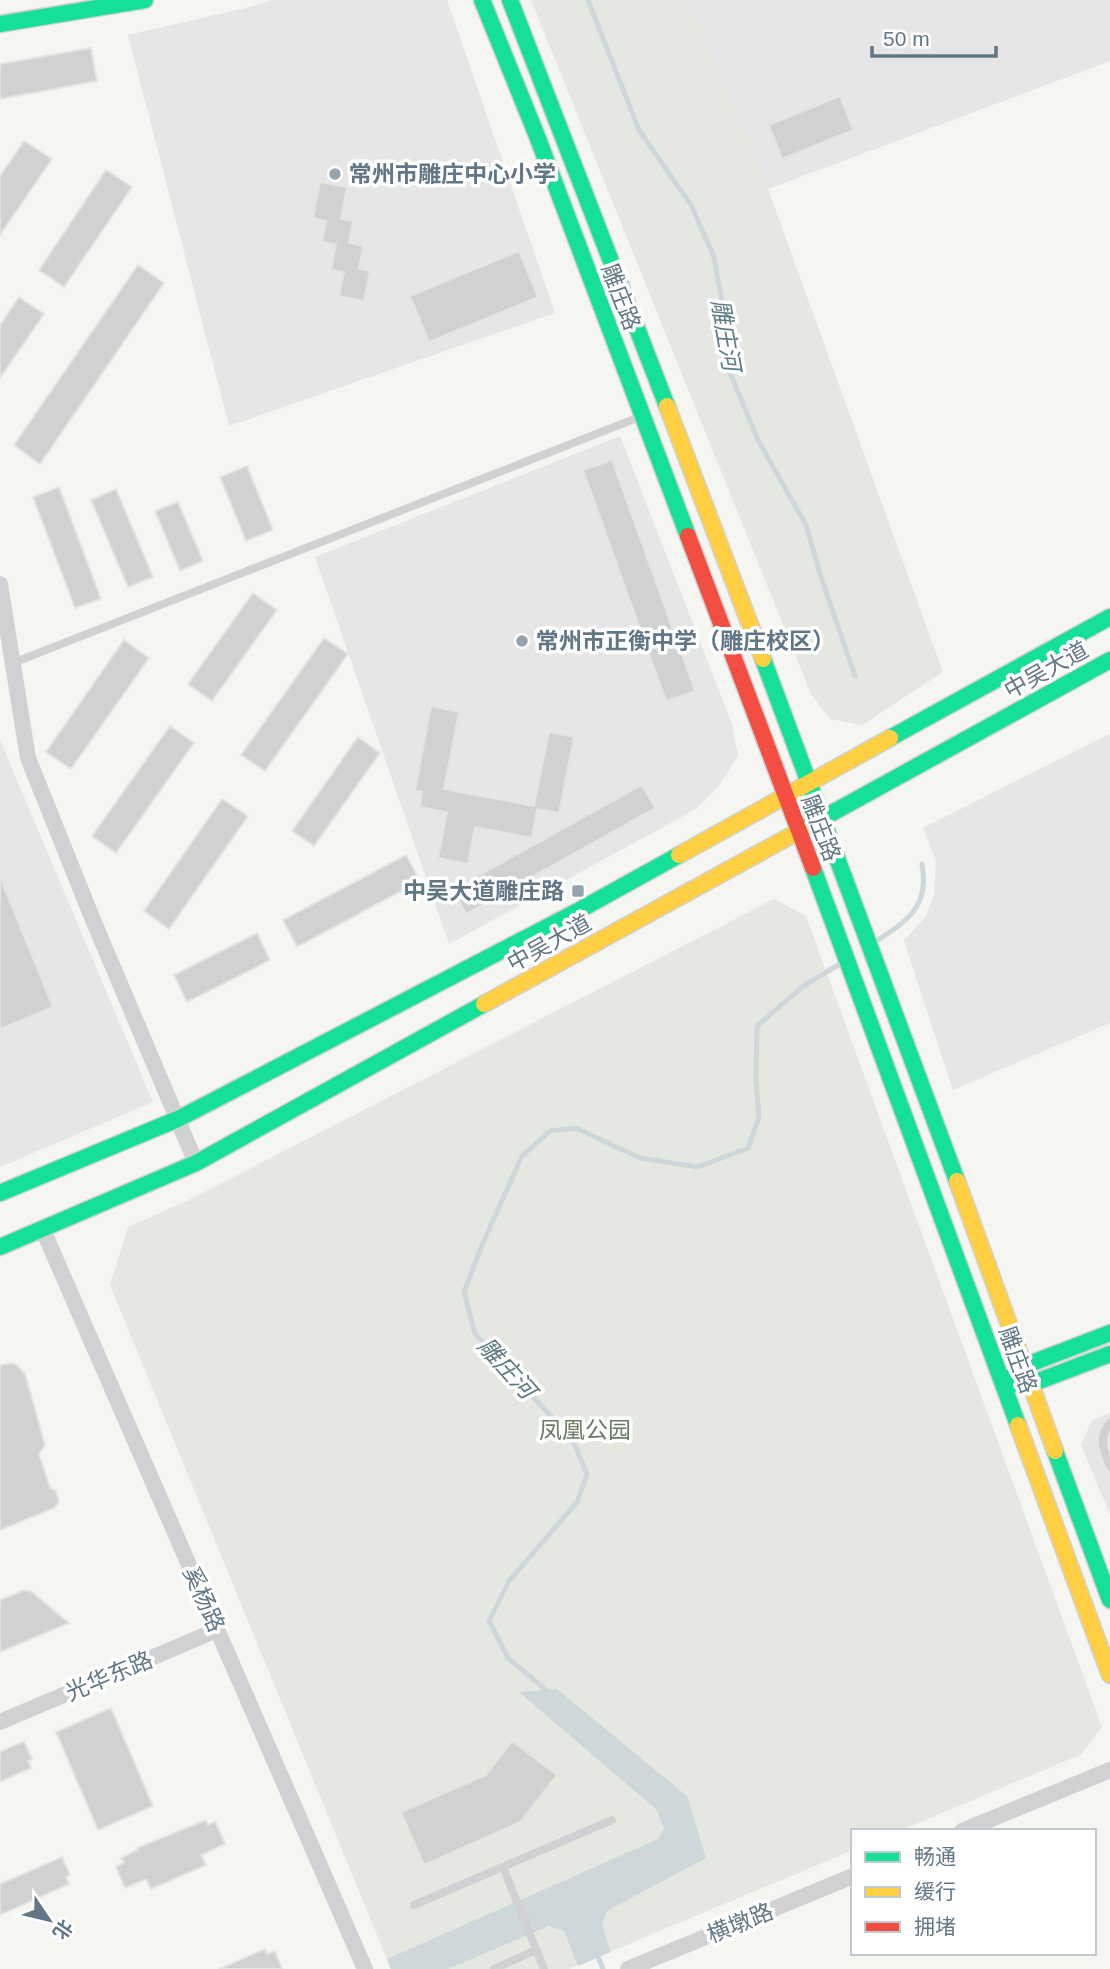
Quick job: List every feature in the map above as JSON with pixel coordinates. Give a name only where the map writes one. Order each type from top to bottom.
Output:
[{"type":"main road","points":[[75,12],[119,0]]},
{"type":"main road","points":[[0,24],[145,0]]},
{"type":"main road","name":"雕庄路","points":[[482,0],[537,136],[800,832],[1110,1675]]},
{"type":"main road","name":"雕庄路","points":[[510,0],[811,784],[1110,1600]]},
{"type":"main road","name":"中吴大道","points":[[0,1193],[178,1119],[576,912],[1110,617]]},
{"type":"main road","name":"中吴大道","points":[[0,1247],[195,1163],[1110,660]]},
{"type":"main road","points":[[1003,1385],[1024,1366],[1110,1333]]},
{"type":"main road","points":[[1003,1385],[1031,1384],[1110,1354]]},
{"type":"street","points":[[0,584],[28,758],[195,1163]]},
{"type":"street","name":"奚杨路","points":[[43,1230],[365,1969]]},
{"type":"street","name":"光华东路","points":[[0,1722],[217,1630]]},
{"type":"street","points":[[967,1829],[1110,1770]]},
{"type":"street","name":"横墩路","points":[[628,1969],[851,1877]]},
{"type":"lane","points":[[13,663],[642,416]]},
{"type":"lane","points":[[1110,1423],[1104,1431],[1101,1444],[1110,1466]]},
{"type":"lane","points":[[414,1905],[612,1820]]},
{"type":"lane","points":[[503,1867],[544,1969]]},
{"type":"lane","points":[[494,1969],[536,1950]]},
{"type":"shaded area","name":"常州市雕庄中心小学","points":[[271,0],[447,0],[555,313],[229,426],[128,35]]},
{"type":"shaded area","points":[[687,0],[1110,0],[1110,61],[768,189]]},
{"type":"shaded area","name":"常州市正衡中学（雕庄校区）","points":[[620,436],[732,724],[738,756],[718,787],[696,809],[449,944],[315,557]]},
{"type":"shaded area","points":[[1110,734],[1110,1023],[953,1090],[904,941],[926,916],[934,894],[936,860],[923,828]]},
{"type":"shaded area","points":[[0,740],[153,1102],[0,1167]]},
{"type":"shaded area","points":[[1110,1413],[1110,1514],[1081,1445],[1092,1420]]},
{"type":"shaded area","points":[[557,1689],[687,1796],[706,1858],[607,1911],[602,1925],[611,1952],[578,1966],[564,1931],[549,1926],[448,1969],[391,1969],[387,1959],[658,1839],[664,1829],[657,1810],[519,1692]]},
{"type":"green space","points":[[531,0],[687,0],[768,189],[943,672],[862,725],[830,719],[811,694]]},
{"type":"green space","name":"凤凰公园","points":[[774,899],[806,916],[1102,1727],[1082,1754],[904,1829],[851,1829],[851,1851],[569,1969],[391,1969],[110,1285],[128,1227],[191,1199]]},
{"type":"building","points":[[91,48],[97,81],[0,99],[0,64]]},
{"type":"building","points":[[840,96],[853,130],[782,159],[769,125]]},
{"type":"building","points":[[24,141],[52,159],[0,235],[0,176]]},
{"type":"building","points":[[106,170],[132,187],[64,287],[39,270]]},
{"type":"building","points":[[320,182],[347,187],[341,219],[353,221],[349,243],[363,246],[359,269],[370,271],[364,301],[339,296],[344,272],[331,270],[336,244],[322,242],[326,221],[313,218]]},
{"type":"building","points":[[519,251],[538,297],[429,342],[410,296]]},
{"type":"building","points":[[138,265],[164,283],[40,464],[14,445]]},
{"type":"building","points":[[19,297],[44,314],[0,378],[0,325]]},
{"type":"building","points":[[612,460],[695,691],[666,701],[583,470]]},
{"type":"building","points":[[247,466],[273,530],[246,541],[220,477]]},
{"type":"building","points":[[59,487],[101,599],[75,608],[33,497]]},
{"type":"building","points":[[116,489],[153,577],[128,587],[91,500]]},
{"type":"building","points":[[178,502],[203,561],[180,571],[155,511]]},
{"type":"building","points":[[253,593],[277,610],[212,701],[188,684]]},
{"type":"building","points":[[324,638],[348,654],[265,771],[241,755]]},
{"type":"building","points":[[124,640],[149,658],[71,769],[46,752]]},
{"type":"building","points":[[431,706],[459,712],[444,789],[534,806],[549,732],[574,737],[559,813],[537,809],[532,838],[475,827],[468,864],[438,858],[447,812],[420,807],[422,792],[415,791]]},
{"type":"building","points":[[170,726],[194,743],[116,853],[92,836]]},
{"type":"building","points":[[358,737],[380,753],[314,846],[292,831]]},
{"type":"building","points":[[642,785],[655,808],[466,914],[453,890]]},
{"type":"building","points":[[222,799],[248,816],[169,929],[144,911]]},
{"type":"building","points":[[406,855],[420,881],[297,947],[283,920]]},
{"type":"building","points":[[0,877],[53,1007],[0,1029]]},
{"type":"building","points":[[257,933],[270,960],[187,1002],[174,975]]},
{"type":"building","points":[[12,1363],[25,1374],[45,1445],[39,1454],[50,1488],[56,1491],[59,1502],[54,1508],[0,1530],[0,1365]]},
{"type":"building","points":[[24,1590],[32,1592],[69,1623],[0,1652],[0,1600]]},
{"type":"building","points":[[111,1708],[153,1806],[98,1830],[56,1732]]},
{"type":"building","points":[[24,1741],[32,1759],[28,1761],[31,1768],[0,1782],[0,1752]]},
{"type":"building","points":[[512,1741],[557,1775],[520,1822],[424,1865],[401,1812],[486,1775]]},
{"type":"building","points":[[206,1820],[208,1825],[215,1821],[225,1844],[201,1855],[206,1865],[151,1889],[146,1879],[125,1888],[116,1867],[124,1863],[121,1858],[138,1850],[137,1848]]},
{"type":"building","points":[[62,1857],[70,1875],[66,1877],[69,1884],[0,1915],[0,1884]]},
{"type":"building","points":[[265,1949],[267,1954],[275,1951],[282,1969],[219,1969]]},
{"type":"waterway","name":"雕庄河","points":[[588,0],[639,130],[691,205],[714,257],[723,307],[728,368],[758,440],[806,525],[855,676]]},
{"type":"waterway","name":"雕庄河","points":[[875,942],[914,911],[923,891],[922,864]]},
{"type":"waterway","name":"雕庄河","points":[[552,1695],[508,1658],[489,1621],[509,1581],[577,1502],[587,1474],[572,1439],[475,1334],[464,1292],[482,1245],[522,1156],[550,1131],[576,1128],[640,1158],[698,1167],[748,1148],[759,1117],[756,1081],[757,1026],[802,987],[843,962]]},
{"type":"waterway","name":"雕庄河","points":[[596,1952],[603,1969]]},
{"type":"traffic: fast","points":[[0,24],[145,0]]},
{"type":"traffic: fast","points":[[482,0],[537,136],[688,536]]},
{"type":"traffic: fast","points":[[510,0],[667,406]]},
{"type":"traffic: fast","points":[[890,738],[1110,617]]},
{"type":"traffic: fast","points":[[763,659],[957,1181]]},
{"type":"traffic: fast","points":[[803,829],[1110,660]]},
{"type":"traffic: fast","points":[[0,1193],[178,1119],[576,912],[679,855]]},
{"type":"traffic: fast","points":[[813,868],[1018,1425]]},
{"type":"traffic: fast","points":[[0,1247],[196,1163],[484,1004]]},
{"type":"traffic: fast","points":[[1013,1376],[1024,1366],[1110,1333]]},
{"type":"traffic: fast","points":[[1016,1384],[1031,1384],[1110,1354]]},
{"type":"traffic: fast","points":[[1055,1451],[1110,1600]]},
{"type":"traffic: slow","points":[[667,406],[763,659]]},
{"type":"traffic: slow","points":[[679,855],[890,738]]},
{"type":"traffic: slow","points":[[484,1004],[803,829]]},
{"type":"traffic: slow","points":[[957,1181],[1055,1451]]},
{"type":"traffic: slow","points":[[1018,1425],[1110,1675]]},
{"type":"traffic: jam","points":[[688,536],[813,868]]},
{"type":"place","name":"常州市雕庄中心小学","points":[[335,174]]},
{"type":"place","name":"常州市正衡中学（雕庄校区）","points":[[522,641]]},
{"type":"place","name":"中吴大道雕庄路","points":[[578,891]]}]
